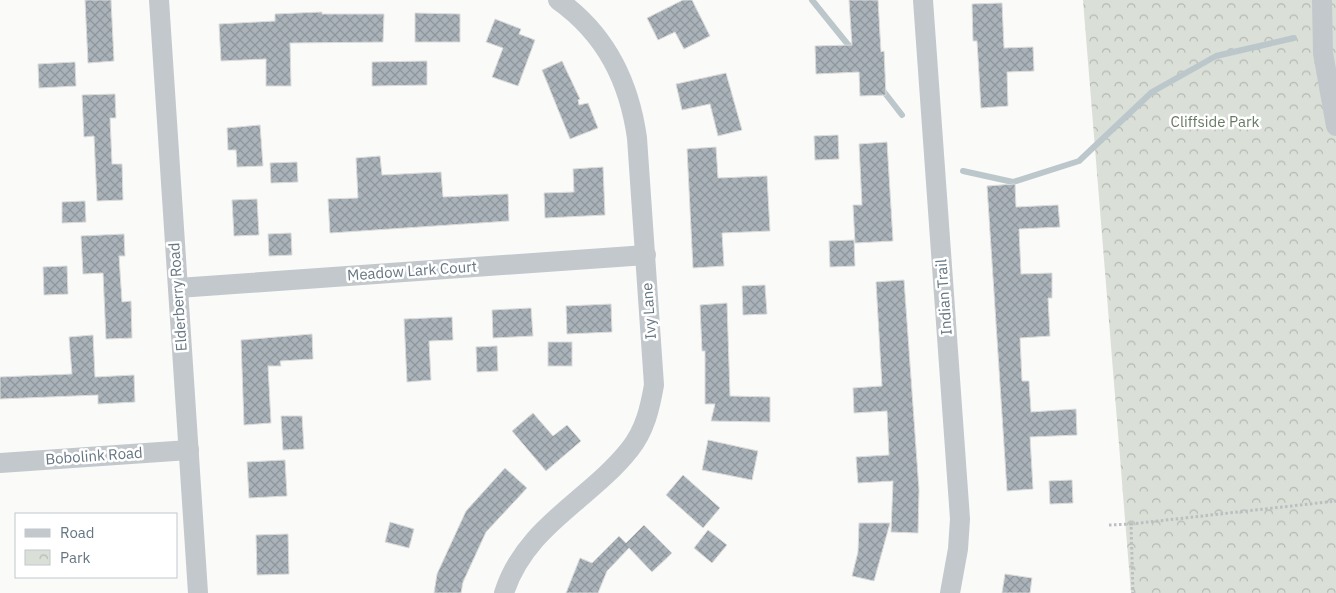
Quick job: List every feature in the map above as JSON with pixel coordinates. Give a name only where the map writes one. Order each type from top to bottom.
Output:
[{"type":"street","name":"Elderberry Road","points":[[159,0],[198,593]]},
{"type":"street","name":"Ivy Lane","points":[[504,593],[520,556],[537,535],[615,465],[631,448],[643,428],[650,408],[654,385],[638,138],[634,111],[624,82],[610,54],[592,29],[558,0]]},
{"type":"street","name":"Indian Trail","points":[[924,0],[960,519],[958,549],[950,593]]},
{"type":"street","points":[[1322,0],[1323,53],[1336,126]]},
{"type":"street","name":"Meadow Lark Court","points":[[178,288],[646,255]]},
{"type":"street","name":"Bobolink Road","points":[[0,462],[189,450]]},
{"type":"path","points":[[1109,525],[1336,501]]},
{"type":"path","points":[[1131,524],[1134,593]]},
{"type":"green space","name":"Cliffside Park","points":[[1083,0],[1336,0],[1336,593],[1131,593]]},
{"type":"building","points":[[85,0],[111,0],[114,61],[88,63]]},
{"type":"building","points":[[683,0],[692,0],[710,36],[684,49],[675,32],[658,40],[647,18]]},
{"type":"building","points":[[849,0],[878,0],[881,52],[884,51],[886,95],[860,96],[859,72],[816,74],[815,46],[852,45]]},
{"type":"building","points":[[1002,3],[1004,48],[1033,47],[1034,71],[1007,72],[1008,106],[981,108],[977,41],[973,41],[972,4]]},
{"type":"building","points":[[322,12],[322,14],[384,14],[383,42],[290,43],[291,86],[266,86],[266,59],[221,61],[219,24],[275,21],[275,14]]},
{"type":"building","points":[[415,13],[460,14],[460,42],[415,42]]},
{"type":"building","points":[[495,19],[521,29],[519,34],[535,40],[518,86],[492,77],[503,48],[486,42]]},
{"type":"building","points":[[427,61],[427,85],[372,86],[372,62]]},
{"type":"building","points":[[562,61],[580,99],[578,100],[579,105],[588,103],[598,128],[570,139],[542,70]]},
{"type":"building","points":[[75,62],[76,86],[39,88],[38,64]]},
{"type":"building","points":[[726,73],[742,130],[718,136],[710,104],[682,110],[676,84]]},
{"type":"building","points":[[115,94],[116,118],[110,118],[112,164],[122,164],[123,200],[97,201],[94,136],[84,137],[82,95]]},
{"type":"building","points":[[260,125],[263,166],[237,167],[236,150],[228,150],[227,128]]},
{"type":"building","points":[[838,135],[839,159],[815,160],[814,136]]},
{"type":"building","points":[[887,142],[893,241],[855,243],[853,205],[862,205],[859,144]]},
{"type":"building","points":[[716,147],[718,178],[767,176],[770,231],[722,233],[724,266],[693,268],[687,149]]},
{"type":"building","points":[[380,156],[382,175],[441,172],[443,197],[508,194],[509,221],[330,233],[328,199],[358,198],[356,158]]},
{"type":"building","points":[[297,162],[298,182],[271,183],[270,163]]},
{"type":"building","points":[[603,167],[605,215],[545,218],[544,193],[574,192],[573,169]]},
{"type":"building","points":[[1015,184],[1016,207],[1058,205],[1060,227],[1019,229],[1021,274],[1052,273],[1052,298],[1048,298],[1050,336],[1020,338],[1022,381],[1029,381],[1031,412],[1076,409],[1077,435],[1030,437],[1033,489],[1007,491],[987,186]]},
{"type":"building","points":[[257,199],[259,235],[234,236],[232,200]]},
{"type":"building","points":[[85,201],[86,222],[62,223],[62,202]]},
{"type":"building","points":[[291,233],[292,255],[269,256],[268,234]]},
{"type":"building","points":[[124,234],[125,256],[119,256],[122,302],[131,301],[132,338],[106,339],[103,273],[83,274],[81,236]]},
{"type":"building","points":[[854,240],[855,266],[830,267],[829,241]]},
{"type":"building","points":[[67,266],[68,294],[44,295],[43,267]]},
{"type":"building","points":[[904,280],[919,490],[918,533],[891,532],[893,481],[858,483],[856,457],[889,455],[887,411],[854,413],[853,388],[882,386],[876,282]]},
{"type":"building","points":[[765,285],[767,314],[743,315],[742,286]]},
{"type":"building","points":[[727,303],[730,396],[770,397],[770,422],[711,421],[715,404],[705,404],[705,351],[702,351],[700,305]]},
{"type":"building","points":[[611,304],[612,332],[567,334],[566,306]]},
{"type":"building","points":[[531,308],[533,336],[493,338],[492,310]]},
{"type":"building","points":[[452,317],[453,340],[429,341],[431,380],[407,382],[404,319]]},
{"type":"building","points":[[312,334],[313,359],[280,361],[281,366],[268,366],[271,423],[244,425],[241,340]]},
{"type":"building","points":[[93,335],[95,377],[134,375],[135,402],[98,404],[98,395],[0,399],[0,377],[72,374],[69,337]]},
{"type":"building","points":[[548,342],[572,342],[572,366],[548,366]]},
{"type":"building","points":[[497,346],[498,371],[477,372],[476,347]]},
{"type":"building","points":[[533,413],[553,436],[567,425],[581,441],[546,471],[512,431]]},
{"type":"building","points":[[281,416],[302,416],[304,449],[283,450]]},
{"type":"building","points":[[708,440],[758,451],[752,480],[702,470]]},
{"type":"building","points":[[285,460],[287,496],[249,498],[247,462]]},
{"type":"building","points":[[505,468],[527,488],[486,532],[463,582],[461,593],[434,593],[437,574],[466,511]]},
{"type":"building","points":[[683,475],[720,508],[703,528],[666,495]]},
{"type":"building","points":[[1072,480],[1073,503],[1050,504],[1049,481]]},
{"type":"building","points":[[390,522],[414,529],[409,548],[385,542]]},
{"type":"building","points":[[859,523],[890,523],[874,581],[852,576],[858,552]]},
{"type":"building","points":[[644,525],[672,553],[652,572],[629,548],[607,571],[598,593],[566,593],[580,558],[592,563],[619,536],[626,543]]},
{"type":"building","points":[[708,530],[727,545],[712,563],[694,548]]},
{"type":"building","points":[[288,534],[289,574],[257,575],[256,535]]},
{"type":"building","points":[[1005,574],[1032,578],[1030,593],[1002,593]]},
{"type":"waterway","points":[[812,0],[854,52]]},
{"type":"waterway","points":[[963,171],[1013,182],[1079,161],[1152,92],[1216,56],[1294,38]]},
{"type":"waterway","points":[[881,88],[902,115]]}]
